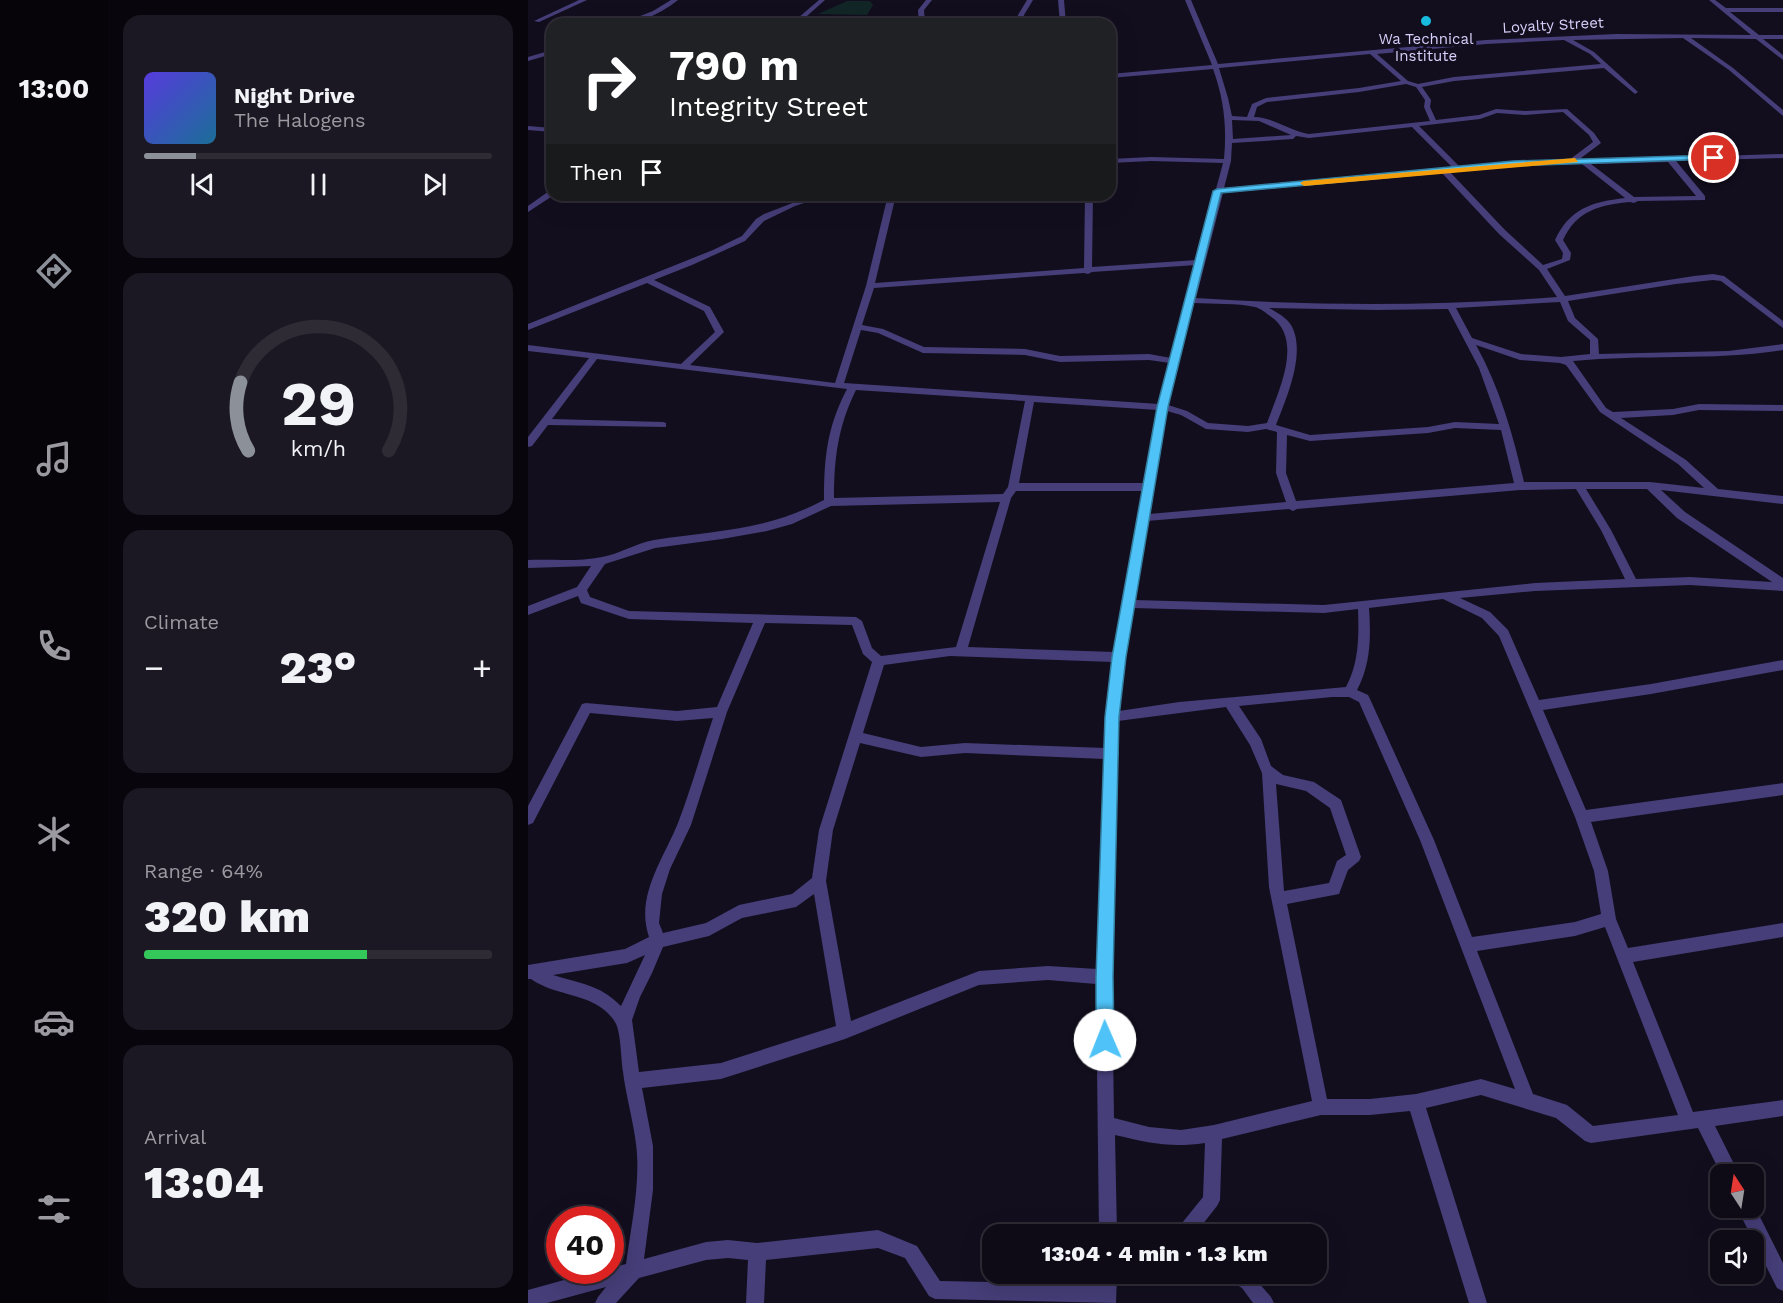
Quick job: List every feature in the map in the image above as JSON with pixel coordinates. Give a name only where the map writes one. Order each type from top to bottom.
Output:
[{"type":"street","points":[[537,21],[584,0]]},
{"type":"street","points":[[639,18],[675,0]]},
{"type":"street","points":[[801,18],[822,0]]},
{"type":"street","points":[[922,18],[921,10],[929,0]]},
{"type":"street","points":[[1021,18],[1030,0]]},
{"type":"street","points":[[1061,0],[1062,18]]},
{"type":"street","points":[[1108,1224],[1104,977],[1113,754],[1112,717],[1126,604],[1163,407],[1217,191],[1227,161],[1230,141],[1230,118],[1216,68],[1188,0]]},
{"type":"street","points":[[1712,0],[1783,58]]},
{"type":"street","points":[[1723,10],[1783,10]]},
{"type":"street","points":[[1685,36],[1731,69],[1782,112]]},
{"type":"street","name":"Loyalty Street","points":[[1116,75],[1564,38],[1783,37]]},
{"type":"street","points":[[1564,38],[1592,53],[1603,66],[1635,92]]},
{"type":"street","points":[[1372,53],[1406,82],[1418,86],[1454,79],[1603,66]]},
{"type":"street","points":[[1250,118],[1251,108],[1255,103],[1266,99],[1359,90],[1406,82]]},
{"type":"street","points":[[1418,86],[1428,100],[1427,107],[1434,122]]},
{"type":"street","points":[[1230,141],[1415,126],[1480,117],[1496,111],[1524,113],[1565,110],[1592,134],[1597,143],[1572,161]]},
{"type":"street","points":[[1230,118],[1265,121],[1295,134],[1310,136]]},
{"type":"street","points":[[1415,126],[1458,169]]},
{"type":"street","points":[[528,128],[546,130]]},
{"type":"street","points":[[1217,191],[1581,160],[1783,156]]},
{"type":"street","points":[[1770,157],[1783,167]]},
{"type":"street","points":[[1542,268],[1566,260],[1567,253],[1559,240],[1571,219],[1599,204],[1702,198],[1670,159]]},
{"type":"street","points":[[1581,160],[1634,201]]},
{"type":"street","points":[[1116,161],[1227,161]]},
{"type":"street","points":[[1444,170],[1502,232],[1542,268],[1563,299],[1571,319],[1594,339],[1594,355]]},
{"type":"street","points":[[528,210],[546,198]]},
{"type":"street","points":[[528,327],[574,305],[646,279],[744,238],[759,220],[804,201]]},
{"type":"street","points":[[839,386],[870,286],[890,201]]},
{"type":"street","points":[[1088,272],[1089,201]]},
{"type":"street","points":[[870,286],[1088,272],[1199,262]]},
{"type":"street","points":[[1189,300],[1261,306],[1450,305],[1563,299],[1713,277],[1724,279],[1783,325]]},
{"type":"street","points":[[646,279],[707,309],[720,332],[683,367]]},
{"type":"street","points":[[1450,305],[1484,368],[1505,427],[1520,486]]},
{"type":"street","points":[[528,348],[839,386],[1163,407],[1184,413],[1206,426],[1248,429],[1271,425],[1285,386],[1293,340],[1286,324],[1261,306]]},
{"type":"street","points":[[857,327],[880,331],[924,350],[1025,351],[1060,359],[1149,357],[1174,361]]},
{"type":"street","points":[[1469,340],[1520,357],[1561,360],[1594,355],[1722,353],[1783,347]]},
{"type":"street","points":[[528,444],[596,355]]},
{"type":"street","points":[[1561,360],[1569,363],[1603,410],[1682,462],[1714,491]]},
{"type":"street","points":[[829,502],[829,446],[842,406],[852,386]]},
{"type":"street","points":[[961,651],[1006,498],[1013,487],[1030,398]]},
{"type":"street","points":[[1611,415],[1673,412],[1699,407],[1783,408]]},
{"type":"street","points":[[545,422],[663,425]]},
{"type":"street","points":[[1267,426],[1310,438],[1428,430],[1455,425],[1505,427]]},
{"type":"street","points":[[1282,430],[1280,467],[1293,507]]},
{"type":"street","points":[[1143,518],[1520,486],[1650,485],[1783,500]]},
{"type":"street","points":[[1650,485],[1681,515],[1783,585]]},
{"type":"street","points":[[1579,486],[1606,530],[1632,583]]},
{"type":"street","points":[[1013,487],[1148,487]]},
{"type":"street","points":[[528,564],[601,561],[652,545],[763,529],[812,512],[829,502],[1006,498]]},
{"type":"street","points":[[528,611],[581,590],[601,561]]},
{"type":"street","points":[[1126,604],[1324,609],[1535,587],[1690,581],[1783,585]]},
{"type":"street","points":[[581,590],[585,600],[629,615],[856,621],[867,651],[879,661],[961,651],[1119,657]]},
{"type":"street","points":[[1444,595],[1486,615],[1504,633],[1582,817],[1601,871],[1609,920],[1623,956],[1696,1121],[1724,1164]]},
{"type":"street","points":[[1350,692],[1359,679],[1366,642],[1363,604]]},
{"type":"street","points":[[604,1303],[634,1270],[644,1190],[645,1146],[632,1081],[624,1020],[633,994],[658,940],[652,923],[655,894],[663,867],[684,825],[721,712],[760,620]]},
{"type":"street","points":[[845,1031],[819,881],[826,830],[879,661]]},
{"type":"street","points":[[1536,706],[1651,689],[1783,664]]},
{"type":"street","points":[[1112,717],[1350,692],[1364,699],[1427,840],[1527,1100]]},
{"type":"street","points":[[1230,703],[1256,743],[1268,771],[1279,899],[1321,1107]]},
{"type":"street","points":[[528,819],[531,805],[586,708],[677,716],[721,712]]},
{"type":"street","points":[[855,736],[921,752],[965,748],[1113,754]]},
{"type":"street","points":[[1268,771],[1279,780],[1309,786],[1336,804],[1354,857],[1342,866],[1334,889],[1279,899]]},
{"type":"street","points":[[1582,817],[1783,789]]},
{"type":"street","points":[[531,971],[627,956],[658,940],[669,940],[709,929],[739,912],[796,900],[819,881]]},
{"type":"street","points":[[1467,945],[1575,929],[1609,920]]},
{"type":"street","points":[[1623,956],[1783,930]]},
{"type":"street","points":[[531,971],[551,985],[578,988],[594,994],[611,1006],[624,1020]]},
{"type":"street","points":[[632,1081],[721,1071],[845,1031],[979,978],[1048,972],[1104,977]]},
{"type":"street","points":[[1107,1125],[1149,1135],[1181,1138],[1214,1133],[1321,1107],[1370,1107],[1416,1102],[1480,1088],[1561,1111],[1591,1135],[1783,1108]]},
{"type":"street","points":[[1416,1102],[1478,1303]]},
{"type":"street","points":[[1192,1224],[1211,1200],[1214,1133]]},
{"type":"street","points":[[1751,1218],[1783,1282]]},
{"type":"street","points":[[528,1299],[706,1251],[728,1249],[757,1252],[878,1239],[911,1252],[935,1290],[1107,1298]]},
{"type":"street","points":[[755,1303],[757,1252]]},
{"type":"street","points":[[1250,1284],[1265,1303]]},
{"type":"green space","points":[[847,1],[870,1],[873,5],[867,15],[818,14]]},
{"type":"slow traffic","points":[[1304,183],[1513,164],[1575,161]]},
{"type":"place","name":"Wa Technical Institute","points":[[1426,21]]},
{"type":"route","points":[[1105,1040],[1104,977],[1113,754],[1112,717],[1119,657],[1163,407],[1217,191],[1513,164],[1581,160],[1714,158]]}]
